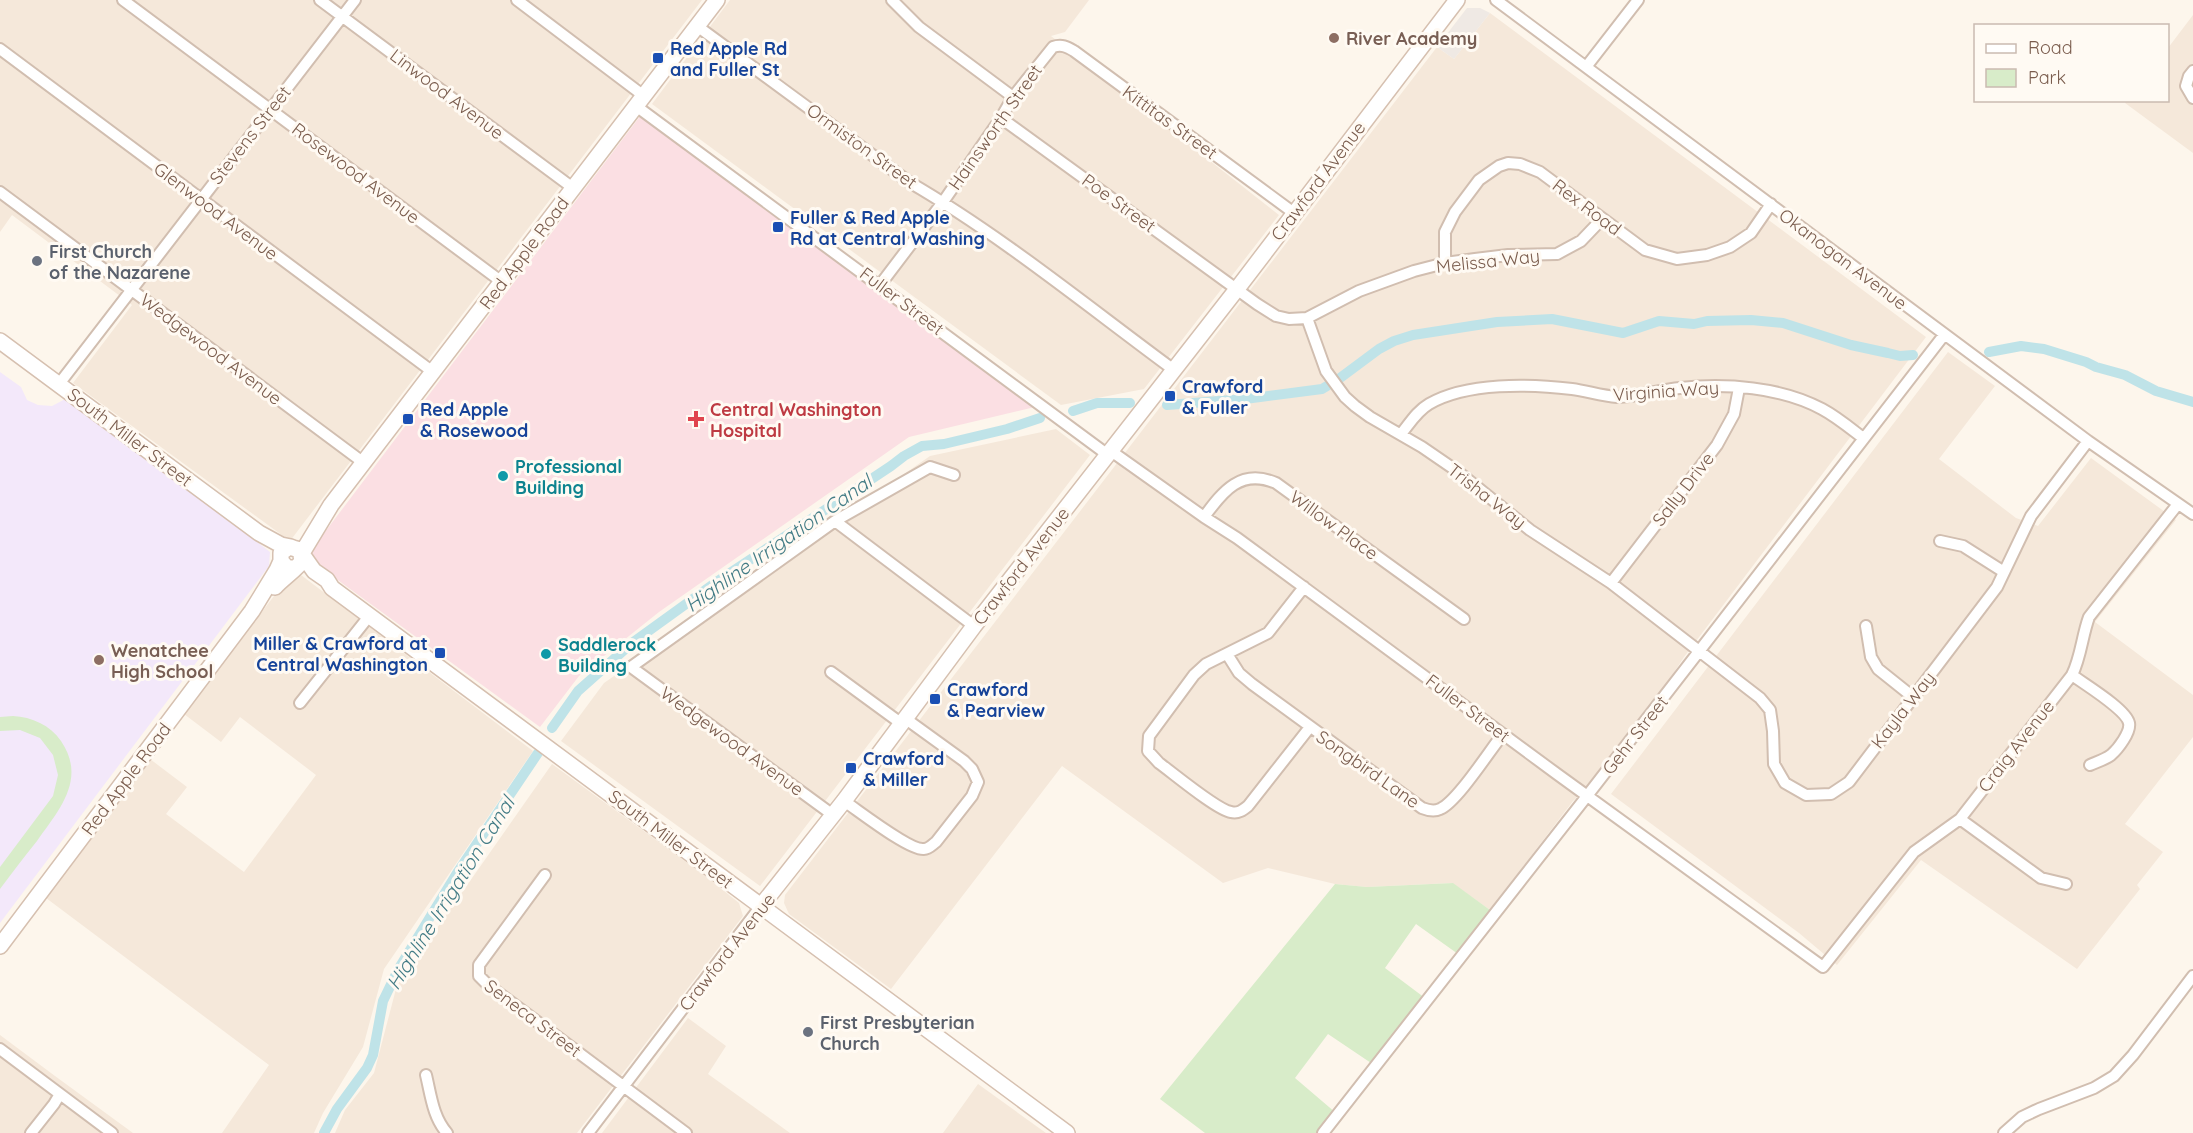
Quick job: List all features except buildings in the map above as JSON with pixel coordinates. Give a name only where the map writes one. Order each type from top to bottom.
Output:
[{"type":"street","name":"Rosewood Avenue","points":[[123,0],[502,282]]},
{"type":"street","name":"Linwood Avenue","points":[[320,0],[573,188]]},
{"type":"street","name":"Stevens Street","points":[[59,384],[355,0]]},
{"type":"street","name":"Fuller Street","points":[[517,0],[640,101],[880,285],[1110,453],[1238,538],[1823,967]]},
{"type":"street","name":"Red Apple Road","points":[[0,946],[252,611],[277,570],[288,564],[283,550],[297,550],[717,0]]},
{"type":"street","points":[[892,0],[919,27],[1013,97]]},
{"type":"street","name":"Crawford Avenue","points":[[588,1133],[844,801],[974,626],[1237,289],[1457,0]]},
{"type":"street","name":"Okanogan Avenue","points":[[1496,0],[1944,335],[2088,441],[2193,514]]},
{"type":"street","points":[[1586,67],[1638,0]]},
{"type":"street","name":"Ormiston Street","points":[[697,26],[909,182],[943,202],[1174,370]]},
{"type":"street","name":"Kittitas Street","points":[[1046,56],[1053,47],[1058,45],[1067,47],[1294,213]]},
{"type":"street","name":"Glenwood Avenue","points":[[0,49],[433,372]]},
{"type":"street","name":"Hainsworth Street","points":[[880,285],[943,202],[1013,97],[1046,56]]},
{"type":"street","points":[[2193,71],[2189,75],[2186,86],[2193,98]]},
{"type":"street","name":"Poe Street","points":[[1001,118],[1237,289]]},
{"type":"street","name":"Rex Road","points":[[1445,263],[1445,232],[1455,212],[1479,180],[1499,166],[1520,164],[1530,167],[1645,250],[1677,260],[1707,255],[1730,247],[1751,232],[1771,204]]},
{"type":"street","name":"Wedgewood Avenue","points":[[0,192],[364,463]]},
{"type":"street","name":"Melissa Way","points":[[1237,289],[1276,316],[1289,319],[1308,318],[1382,281],[1445,263],[1508,255],[1557,254],[1581,242],[1602,219]]},
{"type":"street","name":"Trisha Way","points":[[1308,318],[1326,371],[1345,397],[1370,417],[1401,434],[1483,490],[1530,530],[1611,583],[1700,651]]},
{"type":"street","name":"Gehr Street","points":[[1323,1133],[1944,335]]},
{"type":"street","name":"South Miller Street","points":[[0,341],[260,533],[281,545],[297,550],[332,588],[1067,1133]]},
{"type":"street","name":"Virginia Way","points":[[1401,434],[1415,416],[1429,404],[1450,395],[1480,388],[1556,387],[1611,397],[1626,397],[1684,387],[1739,388],[1780,393],[1811,404],[1836,418],[1863,438]]},
{"type":"street","name":"Sally Drive","points":[[1611,583],[1717,445],[1734,414],[1739,388]]},
{"type":"street","name":"Kayla Way","points":[[1700,651],[1760,698],[1770,710],[1774,764],[1785,783],[1806,795],[1831,794],[1849,782],[1997,587],[2031,516],[2088,441]]},
{"type":"street","points":[[954,475],[930,467],[835,521],[974,626]]},
{"type":"street","name":"Willow Place","points":[[1204,517],[1224,491],[1232,486],[1256,478],[1269,480],[1464,619]]},
{"type":"street","name":"Craig Avenue","points":[[1823,967],[1914,852],[1960,819],[2072,675],[2089,617],[2178,504]]},
{"type":"street","name":"Wedgewood Avenue","points":[[833,815],[631,667],[835,521]]},
{"type":"street","name":"South Miller Street","points":[[260,533],[288,564],[323,587],[332,588]]},
{"type":"street","points":[[1940,541],[1963,546],[2004,572]]},
{"type":"street","points":[[1304,587],[1268,633],[1200,668],[1149,736],[1148,751],[1159,763],[1220,807],[1231,813],[1237,813],[1248,806],[1310,727]]},
{"type":"street","points":[[300,703],[370,615]]},
{"type":"street","points":[[1866,626],[1871,657],[1878,669],[1913,697]]},
{"type":"street","name":"Songbird Lane","points":[[1227,654],[1245,678],[1422,808],[1428,810],[1440,809],[1453,799],[1503,734]]},
{"type":"street","points":[[831,672],[972,769],[978,782],[972,796],[936,842],[923,849],[904,842],[844,801]]},
{"type":"street","points":[[2072,675],[2116,708],[2129,723],[2128,733],[2111,754],[2090,765]]},
{"type":"street","points":[[1960,819],[2041,878],[2066,884]]},
{"type":"street","name":"Seneca Street","points":[[545,875],[479,965],[479,976],[686,1133]]},
{"type":"street","points":[[2004,1133],[2031,1113],[2094,1088],[2114,1076],[2133,1055],[2193,976]]},
{"type":"street","points":[[0,1049],[112,1133]]},
{"type":"street","points":[[426,1075],[435,1115],[447,1133]]},
{"type":"street","points":[[31,1133],[60,1094]]},
{"type":"shaded area","points":[[0,0],[702,0],[290,541],[73,383],[132,305],[12,215],[0,232]]},
{"type":"shaded area","points":[[730,0],[1089,0],[1065,32],[1051,36],[1279,215],[1144,389],[1061,405],[652,104]]},
{"type":"shaded area","points":[[1467,8],[1480,8],[1490,13],[1454,59],[1437,47]]},
{"type":"shaded area","points":[[1490,13],[1926,337],[1684,657],[1660,694],[1594,781],[1573,801],[1490,910],[1452,883],[1367,887],[1335,884],[1268,868],[1223,883],[1062,766],[891,989],[789,914],[784,903],[785,895],[1437,47],[1454,59]]},
{"type":"shaded area","points":[[2193,15],[2193,153],[2125,103],[2169,102],[2169,47]]},
{"type":"shaded area","name":"Central Washington Hospital","points":[[641,115],[1035,407],[909,437],[659,612],[579,676],[540,727],[313,562],[309,553]]},
{"type":"shaded area","points":[[1948,352],[1995,386],[1939,459],[2016,518],[2038,526],[2091,458],[2176,520],[2095,622],[2193,695],[2193,737],[2125,824],[2163,852],[2137,885],[2140,889],[2077,969],[1921,860],[1837,965],[1799,933],[1611,794]]},
{"type":"shaded area","name":"Wenatchee High School","points":[[0,372],[21,387],[27,400],[38,405],[52,406],[71,396],[270,552],[269,566],[0,923]]},
{"type":"shaded area","points":[[1056,429],[1090,455],[760,886],[561,741],[604,683],[930,456]]},
{"type":"shaded area","points":[[290,575],[301,575],[533,751],[384,969],[363,1047],[323,1113],[314,1133],[222,1133],[269,1065],[46,898],[150,759],[187,787],[166,814],[244,872],[316,775],[240,717],[221,742],[184,714]]},
{"type":"shaded area","points":[[552,764],[708,878],[739,903],[743,916],[577,1133],[335,1133],[345,1110],[374,1073],[397,985]]},
{"type":"shaded area","points":[[688,1018],[726,1046],[708,1074],[790,1133],[602,1133]]},
{"type":"shaded area","points":[[0,1035],[55,1076],[133,1133],[0,1133]]},
{"type":"shaded area","points":[[978,1084],[1046,1133],[943,1133]]},
{"type":"green space","points":[[13,716],[40,723],[57,735],[68,755],[71,781],[54,818],[0,889],[0,867],[53,796],[58,775],[53,755],[40,738],[20,730],[0,731],[0,717]]},
{"type":"green space","points":[[1453,883],[1490,910],[1458,954],[1416,924],[1385,968],[1425,998],[1374,1065],[1328,1034],[1295,1078],[1336,1113],[1320,1133],[1205,1133],[1160,1099],[1335,884],[1367,887]]},
{"type":"waterway","points":[[1340,378],[1379,349],[1413,335],[1497,322],[1552,319],[1623,333],[1659,321],[1694,324],[1707,321],[1751,320],[1783,323],[1851,345],[1900,356],[1913,355]]},
{"type":"waterway","points":[[1989,352],[2021,346],[2044,349],[2125,375],[2156,391],[2193,402]]},
{"type":"waterway","points":[[1167,405],[1245,399],[1322,389],[1327,386]]},
{"type":"waterway","name":"Highline Irrigation Canal","points":[[1073,411],[1097,403],[1130,403]]},
{"type":"waterway","name":"Highline Irrigation Canal","points":[[552,728],[578,691],[632,643],[715,583],[904,456],[922,446],[944,444],[1007,429],[1040,418]]},
{"type":"waterway","name":"Highline Irrigation Canal","points":[[324,1133],[337,1109],[367,1068],[373,1055],[383,1001],[399,968],[457,873],[538,753]]},
{"type":"place","name":"River Academy","points":[[1334,38]]},
{"type":"place","name":"Red Apple Rd and Fuller St","points":[[658,58]]},
{"type":"place","name":"Fuller & Red Apple Rd at Central Washing","points":[[778,227]]},
{"type":"place","name":"First Church of the Nazarene","points":[[37,261]]},
{"type":"place","name":"Crawford & Fuller","points":[[1170,396]]},
{"type":"place","name":"Red Apple & Rosewood","points":[[408,419]]},
{"type":"place","name":"Central Washington Hospital","points":[[696,419]]},
{"type":"place","name":"Professional Building","points":[[503,476]]},
{"type":"place","name":"Miller & Crawford at Central Washington","points":[[440,653]]},
{"type":"place","name":"Saddlerock Building","points":[[546,654]]},
{"type":"place","name":"Wenatchee High School","points":[[99,660]]},
{"type":"place","name":"Crawford & Pearview","points":[[935,699]]},
{"type":"place","name":"Crawford & Miller","points":[[851,768]]},
{"type":"place","name":"First Presbyterian Church","points":[[808,1032]]}]
